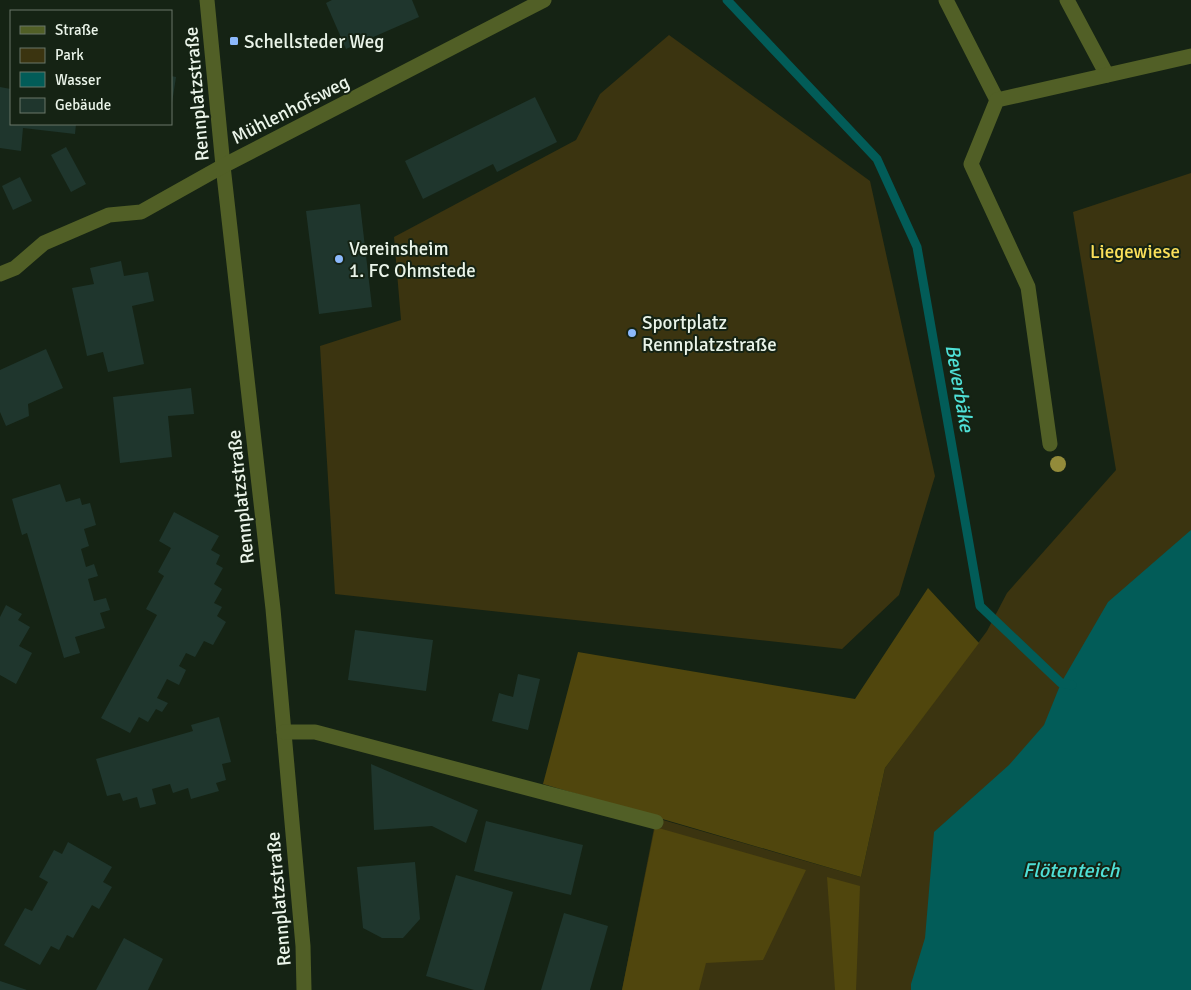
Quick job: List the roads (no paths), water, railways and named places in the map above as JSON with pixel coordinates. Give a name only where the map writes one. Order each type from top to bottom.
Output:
[{"type":"street","name":"Rennplatzstraße","points":[[207,0],[223,166],[273,609],[303,946],[304,990]]},
{"type":"street","name":"Mühlenhofsweg","points":[[0,274],[15,268],[44,243],[109,215],[141,212],[223,166],[544,0]]},
{"type":"street","points":[[946,0],[997,100],[971,164],[1028,287],[1050,444]]},
{"type":"street","points":[[1067,0],[1107,75]]},
{"type":"street","points":[[997,100],[1191,56]]},
{"type":"street","points":[[284,732],[315,732],[656,822]]},
{"type":"water","name":"Flötenteich","points":[[1191,530],[1191,990],[911,990],[911,984],[925,938],[934,832],[1009,765],[1044,725],[1061,683],[1108,602]]},
{"type":"waterway","name":"Beverbäke","points":[[727,0],[877,159],[917,247],[980,606],[1061,683],[1072,685]]},
{"type":"place","name":"Schellsteder Weg","points":[[234,41]]},
{"type":"place","name":"Vereinsheim 1. FC Ohmstede","points":[[339,259]]},
{"type":"place","name":"Sportplatz Rennplatzstraße","points":[[632,333]]},
{"type":"park label","name":"Liegewiese","points":[[1135,251]]}]
